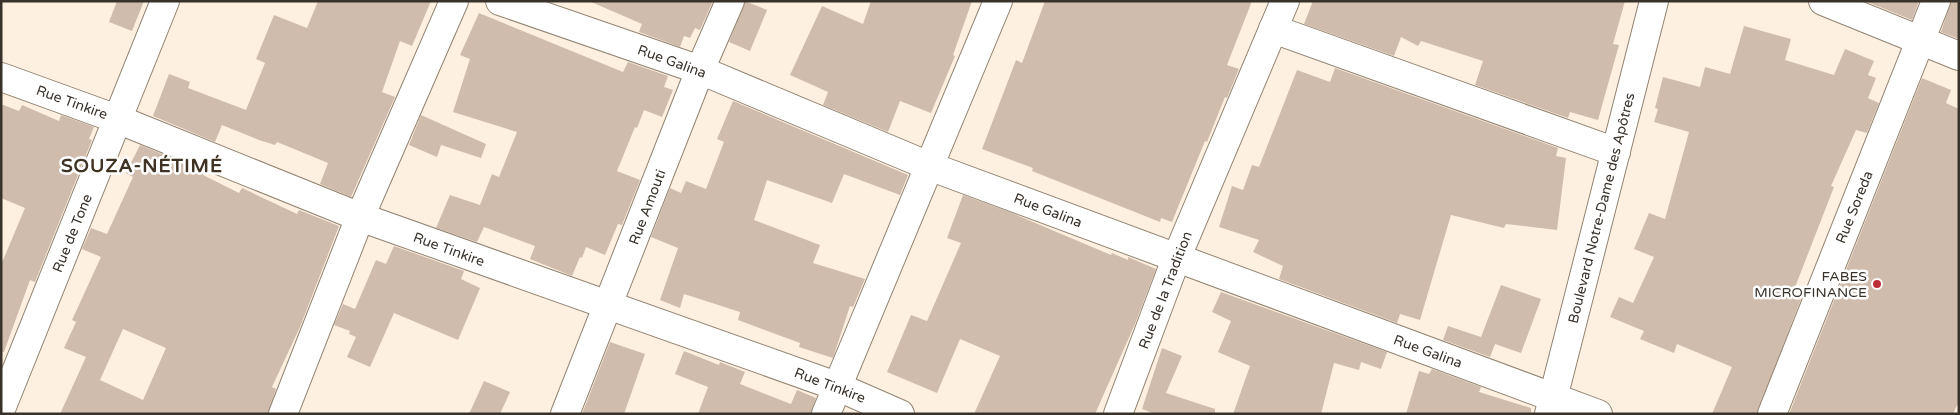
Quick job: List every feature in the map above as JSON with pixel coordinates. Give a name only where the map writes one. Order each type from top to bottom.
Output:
[{"type":"street","name":"Rue de Tone","points":[[1,409],[165,1]]},
{"type":"street","points":[[282,414],[360,217],[454,1]]},
{"type":"street","name":"Rue Galina","points":[[500,1],[700,70],[929,166],[1176,259],[1551,405],[1598,414]]},
{"type":"street","name":"Rue Amouti","points":[[565,414],[700,70],[730,1]]},
{"type":"street","points":[[826,414],[836,386],[998,1]]},
{"type":"street","name":"Rue de la Tradition","points":[[1118,414],[1176,259],[1285,1]]},
{"type":"street","name":"Boulevard Notre-Dame des Apôtres","points":[[1551,405],[1654,1]]},
{"type":"street","points":[[1823,1],[1959,56]]},
{"type":"street","name":"Rue Soreda","points":[[1772,414],[1936,1]]},
{"type":"street","points":[[1273,29],[1616,152]]},
{"type":"street","name":"Rue Tinkire","points":[[1,77],[117,119],[360,217],[836,386],[900,414]]},
{"type":"building","points":[[117,1],[144,1],[132,31],[109,22]]},
{"type":"building","points":[[318,1],[431,1],[412,46],[400,41],[382,92],[395,97],[351,197],[320,184],[328,163],[277,142],[275,145],[222,125],[215,142],[153,116],[169,74],[190,82],[188,88],[246,110],[265,63],[256,59],[274,15],[307,28]]},
{"type":"building","points":[[589,1],[713,1],[700,30],[695,28],[690,38],[684,36],[680,47],[639,32],[642,24]]},
{"type":"building","points":[[745,1],[767,10],[750,51],[729,42]]},
{"type":"building","points":[[871,1],[972,1],[953,55],[955,56],[931,113],[900,101],[888,132],[823,105],[828,92],[790,75],[822,6],[863,24]]},
{"type":"building","points":[[1045,1],[1252,1],[1227,65],[1239,69],[1227,98],[1225,97],[1207,142],[1205,141],[1172,222],[1161,218],[1160,222],[1032,171],[1033,168],[982,149],[1016,60],[1022,63]]},
{"type":"building","points":[[1313,1],[1625,1],[1613,44],[1619,45],[1598,120],[1570,112],[1568,118],[1475,85],[1483,61],[1421,41],[1418,46],[1401,37],[1394,56],[1304,24]]},
{"type":"building","points":[[1865,1],[1919,1],[1912,20]]},
{"type":"building","points":[[1951,1],[1959,1],[1959,39],[1941,32]]},
{"type":"building","points":[[479,13],[623,72],[628,62],[668,76],[664,87],[673,90],[662,117],[644,110],[617,171],[640,180],[622,225],[618,224],[605,255],[586,247],[572,276],[530,259],[535,246],[484,227],[477,242],[436,228],[450,195],[480,205],[492,174],[499,177],[517,132],[453,112],[470,59],[460,55]]},
{"type":"building","points":[[1744,26],[1791,39],[1785,60],[1834,75],[1845,49],[1874,61],[1868,75],[1876,78],[1868,98],[1879,103],[1867,133],[1856,130],[1831,186],[1834,187],[1792,295],[1801,299],[1757,414],[1712,414],[1732,367],[1677,344],[1674,353],[1640,339],[1644,331],[1610,317],[1619,297],[1633,303],[1654,257],[1634,249],[1649,213],[1665,219],[1689,132],[1654,122],[1658,109],[1655,108],[1663,77],[1700,87],[1705,67],[1730,74]]},
{"type":"building","points":[[1335,68],[1558,148],[1556,156],[1566,158],[1557,230],[1506,224],[1504,228],[1451,215],[1420,320],[1400,314],[1397,323],[1279,279],[1283,266],[1253,252],[1259,240],[1219,227],[1232,186],[1243,190],[1252,165],[1259,167],[1297,70],[1330,82]]},
{"type":"building","points":[[1922,78],[1951,90],[1946,103],[1959,109],[1959,401],[1953,414],[1789,414]]},
{"type":"building","points":[[733,101],[908,175],[900,195],[844,174],[832,203],[767,180],[754,220],[820,245],[813,263],[865,279],[853,307],[850,306],[833,358],[799,347],[800,343],[738,320],[740,312],[684,294],[680,308],[660,300],[678,248],[651,237],[670,188],[681,193],[686,181],[706,189],[724,142],[717,139]]},
{"type":"building","points":[[1,104],[19,111],[22,105],[59,121],[61,115],[94,127],[89,139],[92,140],[35,282],[30,280],[4,352],[1,352],[1,265],[25,208],[1,198]]},
{"type":"building","points":[[421,115],[486,144],[481,158],[441,145],[437,157],[409,145]]},
{"type":"building","points":[[140,145],[204,171],[203,175],[239,193],[242,188],[297,214],[299,210],[339,226],[300,327],[272,387],[276,389],[268,414],[60,414],[86,357],[64,348],[76,322],[72,320],[101,257],[82,249],[91,228],[107,234],[133,177],[126,173]],"holes":[[[123,329],[166,348],[143,400],[100,380]]]},
{"type":"building","points":[[963,195],[1012,213],[1111,255],[1112,253],[1128,260],[1128,257],[1156,269],[1135,324],[1095,414],[974,414],[1000,356],[960,339],[937,393],[887,372],[911,315],[927,321],[961,243],[947,238]]},
{"type":"building","points":[[394,246],[464,271],[461,279],[480,288],[458,340],[394,313],[370,367],[347,357],[356,337],[349,334],[350,331],[334,325],[343,304],[355,309],[376,260],[386,264]]},
{"type":"building","points":[[1501,285],[1541,299],[1521,353],[1495,344],[1490,357],[1443,340],[1448,326],[1481,337]]},
{"type":"building","points":[[1221,292],[1387,352],[1381,369],[1361,362],[1359,370],[1334,363],[1321,414],[1233,414],[1250,366],[1218,352],[1231,321],[1212,312]]},
{"type":"building","points":[[610,342],[645,354],[624,414],[582,414]]},
{"type":"building","points":[[1162,348],[1182,356],[1166,393],[1215,409],[1215,414],[1155,414],[1142,409]]},
{"type":"building","points":[[684,351],[719,365],[720,362],[745,372],[740,384],[791,404],[797,390],[816,398],[811,414],[698,414],[708,387],[675,374]]},
{"type":"building","points":[[1432,369],[1481,387],[1479,392],[1531,408],[1531,414],[1406,414],[1419,371],[1429,374]]},
{"type":"building","points":[[484,381],[510,392],[500,414],[469,414]]},
{"type":"place","name":"FABES MICROFINANCE","points":[[1877,284]]},
{"type":"district","name":"SOUZA-NÉTIMÉ","points":[[142,165]]}]
